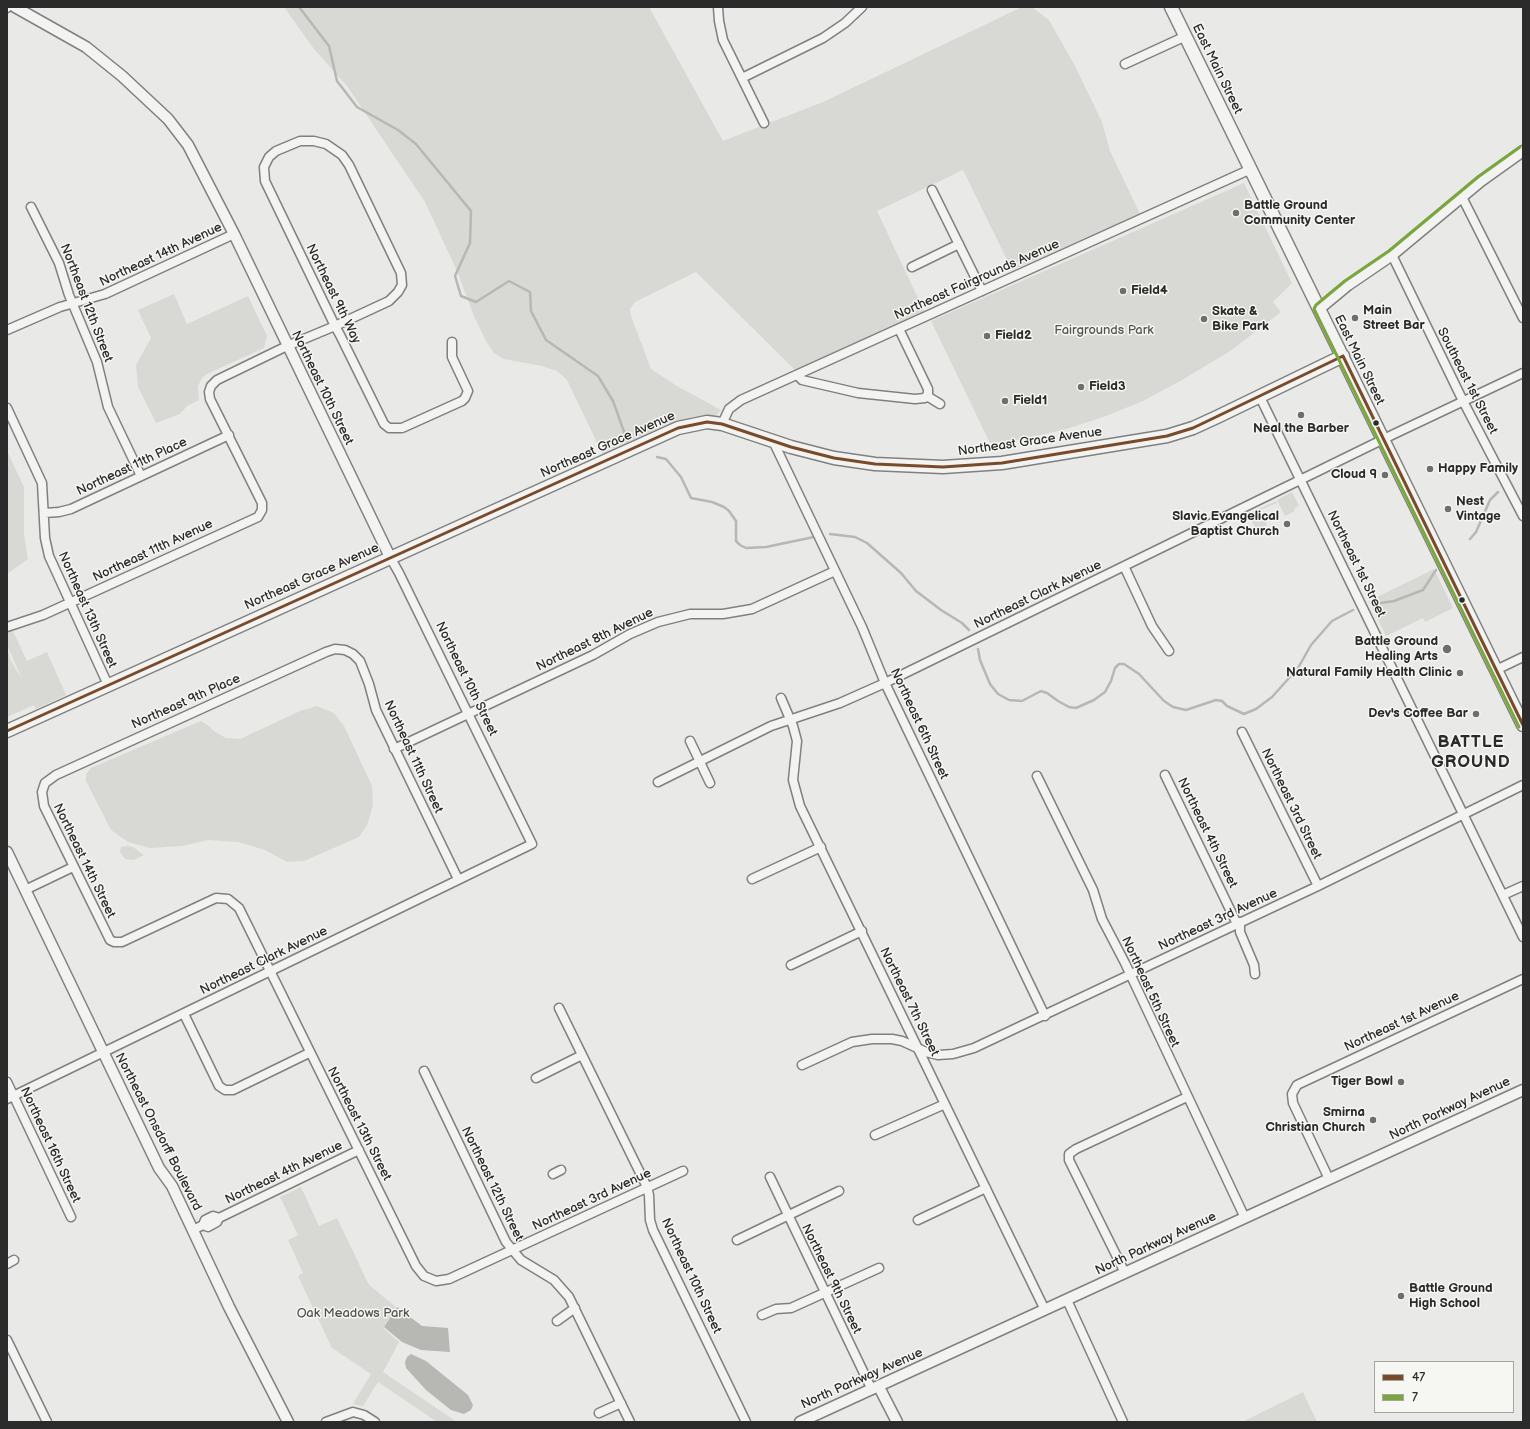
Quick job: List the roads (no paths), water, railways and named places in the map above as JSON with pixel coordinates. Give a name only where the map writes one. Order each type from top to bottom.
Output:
[{"type":"main road","name":"East Main Street","points":[[1172,7],[1523,725]]},
{"type":"main road","name":"Northeast Grace Avenue","points":[[7,731],[678,428],[707,422],[722,424],[773,441],[834,458],[875,464],[943,467],[1002,463],[1167,436],[1193,428],[1343,356]]},
{"type":"street","name":"Northeast 10th Street","points":[[15,7],[86,48],[122,76],[168,119],[188,145],[234,234],[390,557],[400,573],[532,844]]},
{"type":"street","points":[[718,7],[723,40],[764,123]]},
{"type":"street","points":[[742,78],[823,38],[845,23],[862,7]]},
{"type":"street","points":[[1125,64],[1186,36]]},
{"type":"street","name":"Northeast 9th Way","points":[[335,326],[389,301],[396,296],[400,289],[401,272],[349,165],[337,151],[320,142],[300,141],[276,151],[269,156],[264,167],[265,181],[335,326],[384,424],[390,428],[402,428],[462,402],[468,391],[452,357],[452,342]]},
{"type":"street","points":[[1319,309],[1348,285],[1392,255],[1462,197],[1523,151]]},
{"type":"street","name":"Northeast Fairgrounds Avenue","points":[[722,424],[728,409],[741,400],[1252,169]]},
{"type":"street","points":[[932,190],[982,291]]},
{"type":"street","points":[[1462,197],[1523,318]]},
{"type":"street","name":"Northeast 12th Street","points":[[31,207],[57,258],[73,304],[97,362],[108,407],[141,476]]},
{"type":"street","name":"Northeast 14th Avenue","points":[[7,330],[60,307],[105,294],[234,234]]},
{"type":"street","points":[[912,267],[959,244]]},
{"type":"street","name":"Southeast 1st Street","points":[[1392,255],[1463,401],[1523,516]]},
{"type":"street","points":[[229,435],[210,398],[209,392],[211,386],[217,380],[287,346],[335,326]]},
{"type":"street","points":[[899,329],[928,389],[927,396]]},
{"type":"street","name":"Northeast Clark Avenue","points":[[658,782],[770,726],[840,703],[885,683],[1523,373]]},
{"type":"street","points":[[797,375],[802,380],[858,393],[920,399],[927,396]]},
{"type":"street","points":[[927,396],[940,404]]},
{"type":"street","name":"Northeast 1st Street","points":[[1260,397],[1523,937]]},
{"type":"street","name":"Northeast 13th Street","points":[[7,408],[40,476],[43,489],[45,538],[49,556],[108,685]]},
{"type":"street","name":"Northeast 11th Place","points":[[44,513],[59,512],[71,509],[229,435]]},
{"type":"street","name":"Northeast 11th Avenue","points":[[7,627],[35,619],[254,519],[262,510],[261,499],[229,435]]},
{"type":"street","name":"Northeast 6th Street","points":[[773,441],[835,571],[885,683],[1045,1016]]},
{"type":"street","points":[[1124,566],[1152,626],[1169,651]]},
{"type":"street","name":"Northeast 8th Avenue","points":[[394,750],[593,655],[630,634],[658,622],[690,614],[723,614],[752,609],[835,571]]},
{"type":"street","name":"Northeast 9th Place","points":[[43,787],[48,780],[56,775],[326,652],[335,649],[345,650]]},
{"type":"street","name":"Northeast 11th Street","points":[[345,650],[353,654],[360,661],[369,684],[376,710],[394,750],[458,879]]},
{"type":"street","points":[[1496,670],[1523,657]]},
{"type":"street","name":"Northeast 7th Street","points":[[781,698],[797,741],[794,787],[800,806],[1045,1310]]},
{"type":"street","name":"Northeast 3rd Street","points":[[1242,732],[1318,886]]},
{"type":"street","points":[[690,741],[710,783]]},
{"type":"street","name":"Northeast 4th Street","points":[[1165,775],[1239,923],[1240,932],[1254,965],[1255,974]]},
{"type":"street","name":"Northeast 5th Street","points":[[1037,776],[1093,890],[1102,919],[1245,1218]]},
{"type":"street","name":"Northeast 3rd Avenue","points":[[802,1065],[837,1048],[862,1040],[892,1039],[938,1055],[961,1052],[1045,1016],[1318,886],[1523,785]]},
{"type":"street","name":"Northeast 14th Street","points":[[43,787],[42,802],[107,937],[114,942],[122,942],[210,900],[216,898],[228,899]]},
{"type":"street","name":"Northeast Clark Avenue","points":[[10,1097],[532,844]]},
{"type":"street","points":[[752,879],[821,847]]},
{"type":"street","name":"Northeast Onsdorff Boulevard","points":[[7,852],[159,1168],[172,1186],[288,1422]]},
{"type":"street","points":[[25,890],[73,867]]},
{"type":"street","points":[[1503,895],[1523,886]]},
{"type":"street","name":"Northeast 13th Street","points":[[228,899],[242,913],[309,1053],[416,1266],[424,1276],[436,1281],[446,1280],[512,1250]]},
{"type":"street","points":[[791,964],[862,931]]},
{"type":"street","name":"Northeast 1st Avenue","points":[[1329,1178],[1293,1103],[1292,1094],[1294,1089],[1301,1082],[1523,979]]},
{"type":"street","name":"Northeast 10th Street","points":[[559,1008],[647,1187],[649,1195],[650,1220],[653,1230],[746,1422]]},
{"type":"street","points":[[184,1014],[219,1086],[225,1090],[232,1090],[309,1053]]},
{"type":"street","points":[[536,1078],[582,1055]]},
{"type":"street","name":"Northeast 12th Street","points":[[424,1071],[512,1250],[524,1263],[547,1275],[560,1285],[575,1308],[630,1422]]},
{"type":"street","name":"Northeast 16th Street","points":[[7,1082],[10,1097],[71,1217]]},
{"type":"street","name":"North Parkway Avenue","points":[[800,1422],[1523,1090]]},
{"type":"street","points":[[1125,1273],[1069,1160],[1069,1154],[1076,1149],[1187,1097]]},
{"type":"street","points":[[875,1135],[945,1104]]},
{"type":"street","name":"Northeast 4th Avenue","points":[[193,1230],[203,1225],[205,1220],[213,1216],[219,1218],[359,1150]]},
{"type":"street","points":[[553,1174],[561,1170]]},
{"type":"street","name":"Northeast 3rd Avenue","points":[[512,1250],[647,1187],[683,1172]]},
{"type":"street","name":"Northeast 9th Street","points":[[770,1177],[824,1293],[876,1388]]},
{"type":"street","points":[[918,1220],[986,1188]]},
{"type":"street","points":[[737,1240],[839,1191]]},
{"type":"street","points":[[762,1315],[776,1309],[791,1308],[879,1268]]},
{"type":"street","points":[[1067,1300],[1123,1422]]},
{"type":"street","points":[[557,1321],[575,1308]]},
{"type":"street","points":[[7,1340],[47,1422]]},
{"type":"street","points":[[876,1388],[897,1422]]},
{"type":"street","points":[[599,1413],[621,1403]]},
{"type":"street","points":[[326,1422],[353,1412],[364,1415],[375,1422]]},
{"type":"waterway","points":[[299,7],[329,46],[337,81],[357,107],[398,130],[416,144],[471,211],[470,243],[455,276],[461,296],[476,302],[509,281],[530,292],[531,311],[546,340],[598,376],[613,401],[627,440]]},
{"type":"waterway","points":[[657,457],[666,459],[681,477],[691,498],[712,502],[729,511],[736,521],[736,541],[740,545],[746,548],[766,547],[814,537]]},
{"type":"waterway","points":[[1470,539],[1476,532],[1490,500],[1498,492]]},
{"type":"waterway","points":[[830,534],[855,537],[867,543],[901,573],[916,591],[941,610],[962,623],[969,630]]},
{"type":"waterway","points":[[1374,604],[1394,601],[1423,590],[1436,570]]},
{"type":"waterway","points":[[978,649],[980,660],[990,684],[998,694],[1009,700],[1022,701],[1041,691],[1047,693],[1069,707],[1076,708],[1094,700],[1105,692],[1111,681],[1115,668],[1119,664],[1124,664],[1139,674],[1164,701],[1173,707],[1186,710],[1216,700],[1222,701],[1227,706],[1244,714],[1256,709],[1272,697],[1298,668],[1311,645],[1332,621],[1353,610]]},
{"type":"place","name":"Battle Ground Community Center","points":[[1236,213]]},
{"type":"place","name":"Field4","points":[[1123,291]]},
{"type":"place","name":"Main Street Bar","points":[[1355,318]]},
{"type":"place","name":"Skate & Bike Park","points":[[1204,319]]},
{"type":"place","name":"Field2","points":[[987,336]]},
{"type":"place","name":"Field3","points":[[1081,387]]},
{"type":"place","name":"Field1","points":[[1005,401]]},
{"type":"place","name":"Neal the Barber","points":[[1301,415]]},
{"type":"place","name":"Happy Family","points":[[1430,469]]},
{"type":"place","name":"Cloud 9","points":[[1385,475]]},
{"type":"place","name":"Nest Vintage","points":[[1448,509]]},
{"type":"place","name":"Slavic Evangelical Baptist Church","points":[[1287,524]]},
{"type":"place","name":"Battle Ground Healing Arts","points":[[1447,649]]},
{"type":"place","name":"Natural Family Health Clinic","points":[[1460,673]]},
{"type":"place","name":"Dev's Coffee Bar","points":[[1476,714]]},
{"type":"place","name":"Tiger Bowl","points":[[1401,1082]]},
{"type":"place","name":"Smirna Christian Church","points":[[1373,1120]]},
{"type":"place","name":"Battle Ground High School","points":[[1401,1296]]},
{"type":"district","name":"BATTLE GROUND","points":[[1471,753]]},
{"type":"park label","name":"Fairgrounds Park","points":[[1104,331]]},
{"type":"park label","name":"Oak Meadows Park","points":[[353,1314]]}]
